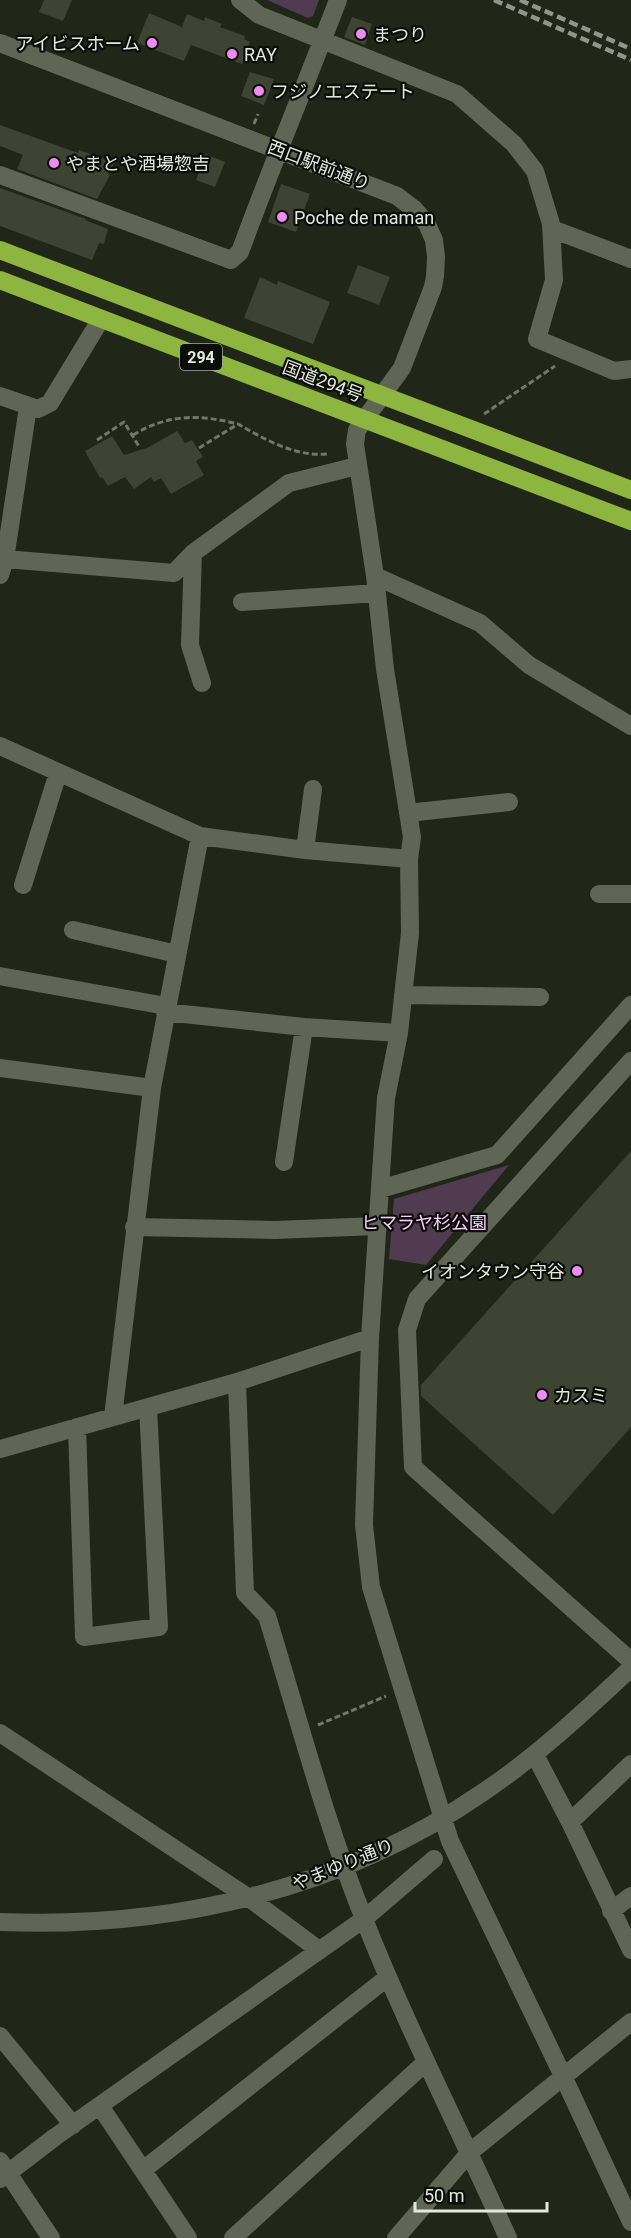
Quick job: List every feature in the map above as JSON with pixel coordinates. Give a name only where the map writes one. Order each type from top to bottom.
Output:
[{"type":"highway","name":"国道294号","points":[[0,250],[384,394],[631,490]]},
{"type":"highway","name":"国道294号","points":[[0,280],[631,521]]},
{"type":"street","points":[[240,0],[259,15],[457,94],[484,115],[514,144],[535,171],[552,229],[554,280],[537,339],[614,371],[631,369]]},
{"type":"street","points":[[0,175],[231,260],[240,252],[338,0]]},
{"type":"street","name":"西口駅前通り","points":[[0,43],[397,196],[414,209],[427,224],[434,240],[436,257],[433,287],[402,368],[364,420]]},
{"type":"street","points":[[552,229],[631,259]]},
{"type":"street","points":[[0,396],[38,409],[50,403],[101,319]]},
{"type":"street","points":[[28,407],[2,567],[174,573],[193,553],[289,483],[356,459]]},
{"type":"street","points":[[364,420],[357,430],[356,459],[376,585],[385,669],[412,837],[409,859],[410,933],[399,1033],[386,1098],[370,1338],[364,1525],[370,1587],[450,1841],[631,2222]]},
{"type":"street","points":[[193,553],[190,645],[202,683]]},
{"type":"street","points":[[242,602],[376,585],[480,623],[530,665],[631,726]]},
{"type":"street","points":[[0,746],[200,836],[305,850],[409,859]]},
{"type":"street","points":[[23,885],[58,773]]},
{"type":"street","points":[[305,850],[313,789]]},
{"type":"street","points":[[408,813],[509,802]]},
{"type":"street","points":[[113,1417],[152,1088],[200,836]]},
{"type":"street","points":[[599,894],[631,894]]},
{"type":"street","points":[[73,930],[177,954]]},
{"type":"street","points":[[0,976],[166,1009],[303,1027],[399,1033]]},
{"type":"street","points":[[403,995],[540,997]]},
{"type":"street","points":[[380,1189],[497,1155],[631,1005]]},
{"type":"street","points":[[284,1162],[303,1027]]},
{"type":"street","points":[[631,1061],[417,1299],[407,1330],[413,1467],[631,1661]]},
{"type":"street","points":[[0,1068],[152,1088]]},
{"type":"street","points":[[134,1227],[275,1230],[377,1226]]},
{"type":"street","points":[[0,1449],[237,1382],[370,1338]]},
{"type":"street","points":[[237,1382],[245,1593],[267,1616],[345,1867],[388,1977],[508,2238]]},
{"type":"street","points":[[77,1427],[84,1637],[159,1627],[148,1407]]},
{"type":"street","name":"やまゆり通り","points":[[0,1922],[47,1924],[107,1921],[177,1912],[249,1898],[345,1867],[442,1819],[483,1793],[535,1755],[631,1668]]},
{"type":"street","points":[[3,1742],[249,1898],[319,1950]]},
{"type":"street","points":[[535,1755],[570,1822],[631,1950]]},
{"type":"street","points":[[570,1822],[631,1764]]},
{"type":"street","points":[[51,2238],[3,2171],[73,2125],[364,1918],[434,1859]]},
{"type":"street","points":[[611,1911],[631,1896]]},
{"type":"street","points":[[143,2170],[388,1977]]},
{"type":"street","points":[[396,2238],[470,2152],[631,2022]]},
{"type":"street","points":[[0,2036],[73,2125]]},
{"type":"street","points":[[233,2238],[426,2062]]},
{"type":"street","points":[[100,2106],[188,2238]]},
{"type":"path","points":[[480,417],[574,354]]},
{"type":"path","points":[[133,435],[156,422],[203,417],[238,424],[272,443],[303,452],[356,459]]},
{"type":"path","points":[[97,440],[124,422],[140,448]]},
{"type":"path","points":[[199,448],[238,424]]},
{"type":"path","points":[[302,1732],[402,1689]]},
{"type":"green space","points":[[267,0],[319,0],[313,16],[308,18]]},
{"type":"green space","name":"ヒマラヤ杉公園","points":[[509,1165],[426,1265],[389,1259],[394,1199]]},
{"type":"building","points":[[44,0],[72,0],[63,21],[39,12]]},
{"type":"building","points":[[149,13],[182,27],[187,14],[204,21],[205,17],[222,24],[220,27],[245,36],[244,39],[250,42],[242,64],[191,45],[184,61],[137,43]]},
{"type":"building","points":[[352,17],[372,24],[365,45],[344,37]]},
{"type":"building","points":[[250,72],[274,79],[264,105],[241,96]]},
{"type":"building","points":[[0,125],[78,153],[79,150],[114,163],[97,199],[17,169],[23,155],[0,146]]},
{"type":"building","points":[[205,154],[225,162],[215,187],[196,180]]},
{"type":"building","points":[[281,184],[310,194],[296,232],[268,222]]},
{"type":"building","points":[[0,188],[108,229],[104,244],[99,243],[92,260],[0,226]]},
{"type":"building","points":[[358,265],[390,277],[379,305],[347,293]]},
{"type":"building","points":[[260,277],[277,285],[278,281],[330,302],[313,344],[244,318]]},
{"type":"building","points":[[177,431],[185,443],[192,440],[203,457],[196,461],[204,475],[171,494],[161,478],[154,482],[151,477],[134,489],[125,477],[108,486],[102,477],[100,478],[85,451],[112,436],[124,455],[147,448]]},
{"type":"building","name":"イオンタウン守谷","points":[[631,1151],[631,1427],[553,1515],[421,1396],[421,1385]]},
{"type":"railway","points":[[494,0],[631,60]]},
{"type":"railway","points":[[520,0],[631,49]]},
{"type":"place","name":"まつり","points":[[361,34]]},
{"type":"place","name":"アイビスホーム","points":[[152,43]]},
{"type":"place","name":"RAY","points":[[232,54]]},
{"type":"place","name":"フジノエステート","points":[[259,91]]},
{"type":"place","name":"やまとや酒場惣吉","points":[[54,163]]},
{"type":"place","name":"Poche de maman","points":[[282,217]]},
{"type":"place","name":"イオンタウン守谷","points":[[577,1271]]},
{"type":"place","name":"カスミ","points":[[542,1395]]}]
